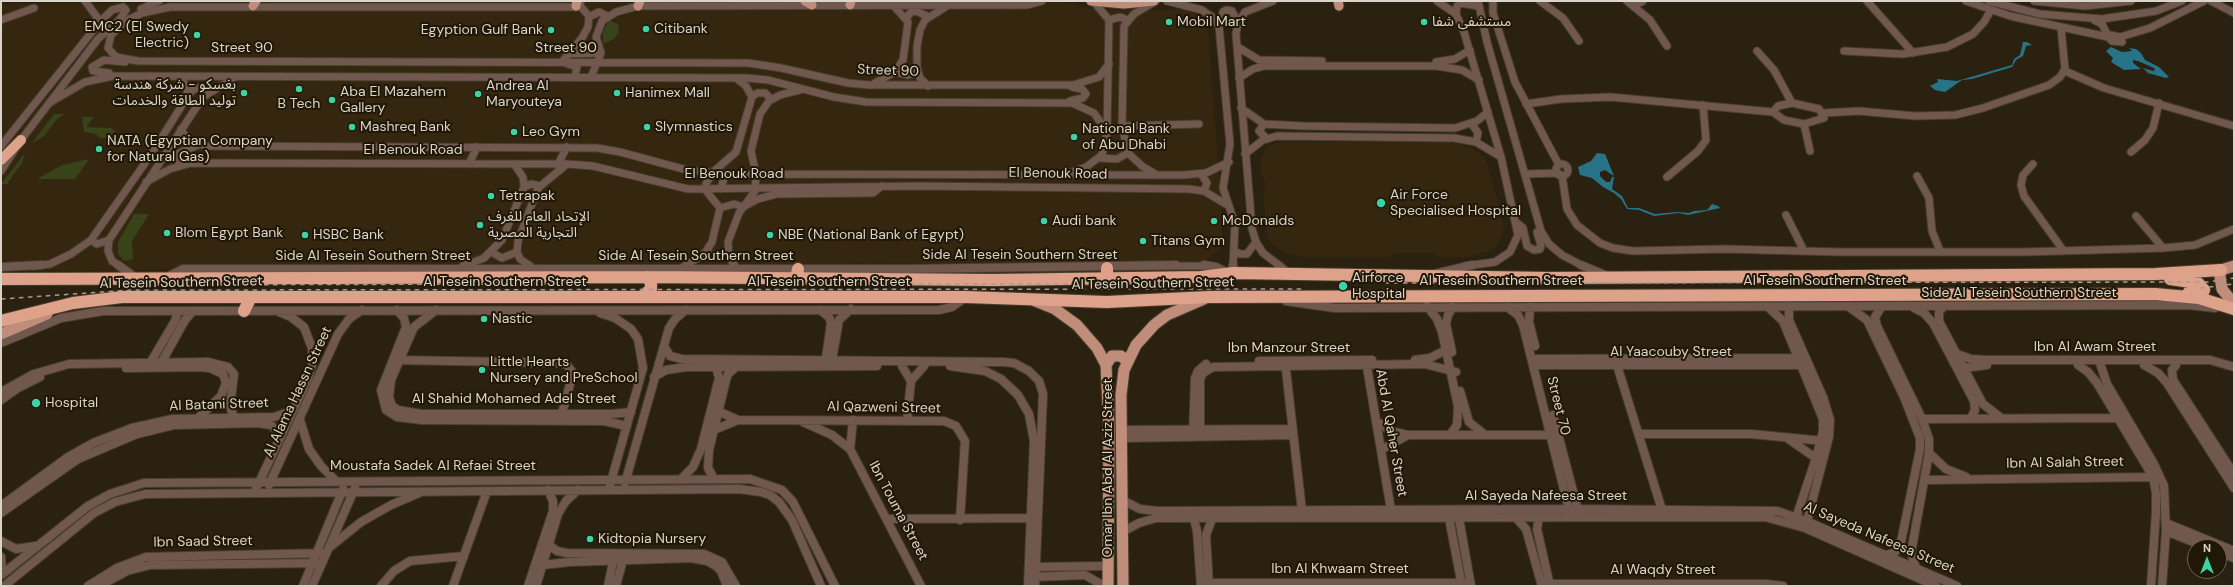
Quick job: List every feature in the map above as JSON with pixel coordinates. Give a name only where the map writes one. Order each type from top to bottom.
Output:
[{"type":"highway","points":[[1,160],[21,140]]},
{"type":"highway","points":[[344,279],[349,268]]},
{"type":"highway","points":[[992,280],[993,268]]},
{"type":"highway","name":"Al Tesein Southern Street","points":[[4,281],[137,279],[674,278],[797,274],[992,280],[1107,273],[1201,277],[1232,273],[1616,278],[1834,277],[2156,274],[2221,270]]},
{"type":"highway","points":[[2156,274],[2174,280],[2198,283],[2204,290],[2203,292],[2185,292],[2177,295]]},
{"type":"highway","points":[[642,297],[650,288],[651,283],[647,277]]},
{"type":"highway","points":[[1834,277],[1842,284],[1844,292],[1843,295]]},
{"type":"highway","points":[[673,297],[669,287],[674,278]]},
{"type":"highway","name":"Al Tesein Southern Street","points":[[1,321],[73,302],[122,297],[966,297],[1113,302],[1209,297],[1277,298],[1416,296],[1614,302],[1843,295],[2177,295],[2199,298],[2234,309]]},
{"type":"highway","points":[[244,311],[251,297]]},
{"type":"highway","points":[[1,313],[55,306]]},
{"type":"main road","points":[[1093,1],[1124,4],[1155,1]]},
{"type":"main road","name":"Al Tesein Southern Street","points":[[2221,270],[2234,266]]},
{"type":"main road","points":[[2221,270],[2221,285],[2234,304]]},
{"type":"main road","name":"Omar Ibn Abd Al Aziz Street","points":[[1123,586],[1124,531],[1122,500],[1122,383],[1127,361],[1142,338],[1160,320],[1209,297]]},
{"type":"main road","name":"Omar Ibn Abd Al Aziz Street","points":[[1030,299],[1055,309],[1077,325],[1097,348],[1106,365],[1109,428],[1108,586]]},
{"type":"main road","points":[[1,334],[73,302]]},
{"type":"main road","points":[[1106,365],[1109,358],[1112,356],[1121,356],[1127,361]]},
{"type":"street","points":[[85,1],[97,17],[95,28]]},
{"type":"street","points":[[120,19],[159,1]]},
{"type":"street","points":[[601,53],[596,44],[596,37],[600,25],[607,16],[639,4],[851,3],[893,5],[1027,5],[1042,1]]},
{"type":"street","points":[[1057,175],[1078,170],[1100,158],[1104,151],[1107,132],[1109,20],[1093,1]]},
{"type":"street","points":[[1155,1],[1127,20],[1123,31],[1122,126],[1128,153],[1142,166],[1158,175]]},
{"type":"street","points":[[1167,1],[1202,10],[1212,17],[1219,26]]},
{"type":"street","points":[[1238,23],[1242,16],[1250,9],[1273,1]]},
{"type":"street","points":[[1437,1],[1456,14]]},
{"type":"street","points":[[1493,1],[1493,13],[1511,72],[1558,171],[1564,198],[1572,218],[1588,235],[1613,248],[1651,252],[1724,249],[1804,251],[1940,251],[2162,248],[2195,245],[2211,240],[2234,229]]},
{"type":"street","points":[[1540,1],[1563,18],[1579,41]]},
{"type":"street","points":[[1627,1],[1650,20],[1667,46]]},
{"type":"street","points":[[1633,6],[1643,1]]},
{"type":"street","points":[[1867,1],[1913,53]]},
{"type":"street","points":[[1966,1],[1991,10],[2061,28],[2108,36]]},
{"type":"street","points":[[1989,1],[2040,14],[2094,19],[2109,19],[2144,14],[2176,2]]},
{"type":"street","points":[[2034,1],[2085,6],[2131,1]]},
{"type":"street","points":[[2119,36],[2150,28],[2204,1]]},
{"type":"street","points":[[2211,1],[2234,13]]},
{"type":"street","points":[[1430,276],[1445,270],[1488,264],[1501,259],[1510,252],[1518,235],[1517,223],[1501,157],[1470,50],[1456,14],[1457,6],[1461,3],[1478,4],[1538,222],[1549,244],[1562,256],[1588,269],[1616,278]]},
{"type":"street","name":"Street 90","points":[[578,4],[255,4],[180,6],[159,8],[142,13],[124,22],[114,32],[108,42],[109,50],[116,57],[132,61],[597,61],[748,63],[781,68],[848,83],[869,85],[1066,86],[1093,80],[1103,73],[1109,64]]},
{"type":"street","points":[[578,4],[589,17]]},
{"type":"street","points":[[869,85],[888,78],[902,64],[908,30],[906,18],[893,5]]},
{"type":"street","points":[[928,86],[918,73],[916,54],[920,30],[922,23],[949,5]]},
{"type":"street","points":[[1,146],[95,28],[112,10],[123,7],[126,10],[120,19],[98,39],[21,140],[1,171]]},
{"type":"street","points":[[1,20],[34,8]]},
{"type":"street","points":[[1232,273],[1235,224],[1223,188],[1230,144],[1219,26],[1226,10],[1232,11],[1238,23],[1241,108],[1251,224],[1256,242],[1268,258],[1288,273]]},
{"type":"street","points":[[1844,51],[1882,54],[1913,53],[1937,50],[1966,39],[1979,28],[1991,10]]},
{"type":"street","points":[[906,18],[911,12],[916,11],[929,17]]},
{"type":"street","points":[[589,17],[599,12],[607,16]]},
{"type":"street","points":[[575,76],[577,67],[564,64],[562,61],[585,34],[589,17]]},
{"type":"street","points":[[1109,20],[1120,17],[1127,20]]},
{"type":"street","points":[[2094,19],[2102,24],[2112,41],[2119,43],[2123,41],[2108,24],[2109,19]]},
{"type":"street","points":[[1773,112],[1778,106],[1792,103],[1814,107],[1824,113],[1859,111],[1929,116],[1964,113],[2049,85],[2060,77],[2065,71],[2066,61],[2061,28]]},
{"type":"street","points":[[1238,47],[1260,63],[1404,64],[1444,62],[1455,59],[1470,50]]},
{"type":"street","points":[[1757,50],[1774,70],[1792,103]]},
{"type":"street","points":[[567,54],[601,53]]},
{"type":"street","points":[[591,76],[601,53]]},
{"type":"street","points":[[1455,59],[1459,64],[1458,68]]},
{"type":"street","points":[[113,76],[93,71],[92,67],[104,60],[117,63],[132,61]]},
{"type":"street","points":[[278,76],[287,61]]},
{"type":"street","points":[[1240,78],[1260,63]]},
{"type":"street","points":[[1404,64],[1458,68],[1478,80]]},
{"type":"street","points":[[2065,71],[2104,88],[2234,126]]},
{"type":"street","points":[[895,72],[907,75],[918,73]]},
{"type":"street","name":"Street 90","points":[[49,103],[85,82],[113,76],[591,76],[736,78],[768,80],[834,97],[870,102],[1067,102],[1080,105],[1091,111],[1107,132]]},
{"type":"street","points":[[178,76],[188,87],[188,94]]},
{"type":"street","points":[[203,97],[238,76]]},
{"type":"street","points":[[736,78],[746,86],[752,97]]},
{"type":"street","points":[[1066,86],[1082,89],[1086,94],[1083,98],[1067,102]]},
{"type":"street","points":[[1,268],[30,267],[50,264],[71,254],[91,240],[153,151],[188,94],[194,89],[203,87],[206,89],[203,97],[109,240],[108,251],[112,261],[137,279]]},
{"type":"street","points":[[735,268],[728,251],[732,228],[755,188],[756,174],[751,151],[760,114],[769,101],[780,95],[797,90],[808,90]]},
{"type":"street","points":[[682,269],[705,253],[712,242],[720,208],[706,189],[708,179],[712,173],[736,152],[752,97],[757,93],[766,93],[770,98],[769,101]]},
{"type":"street","points":[[1526,104],[1562,99],[1610,97],[1773,112],[1784,120],[1804,124],[1819,121],[1824,118],[1824,113]]},
{"type":"street","points":[[2131,152],[2145,140],[2153,128],[2159,103]]},
{"type":"street","points":[[1668,177],[1698,151],[1706,140],[1707,134],[1703,105]]},
{"type":"street","points":[[1241,108],[1264,124],[1303,126],[1448,128],[1472,124],[1488,112]]},
{"type":"street","points":[[1122,126],[1199,124]]},
{"type":"street","points":[[1264,124],[1259,131],[1267,139]]},
{"type":"street","points":[[1472,124],[1478,133],[1476,142]]},
{"type":"street","points":[[1804,124],[1810,151]]},
{"type":"street","points":[[181,129],[186,138],[198,145]]},
{"type":"street","points":[[1245,154],[1267,139],[1282,136],[1454,138],[1476,142],[1501,157]]},
{"type":"street","points":[[180,165],[176,158],[179,153],[198,145]]},
{"type":"street","name":"El Benouk Road","points":[[198,145],[477,146],[605,149],[687,170],[725,174],[1200,174],[1218,168],[1228,162]]},
{"type":"street","points":[[469,164],[477,146]]},
{"type":"street","points":[[558,164],[567,147]]},
{"type":"street","points":[[736,152],[741,154],[751,151]]},
{"type":"street","points":[[1100,158],[1117,159],[1128,153]]},
{"type":"street","name":"El Benouk Road","points":[[146,182],[180,165],[199,163],[567,164],[593,166],[672,186],[706,189],[767,188],[873,193],[878,191],[882,186],[1189,189],[1204,191],[1218,201],[1229,206]]},
{"type":"street","points":[[458,269],[475,262],[491,252],[502,240],[524,187],[523,177],[514,164]]},
{"type":"street","points":[[534,270],[524,264],[517,252],[518,241],[540,186],[567,164]]},
{"type":"street","points":[[2033,164],[2023,175],[2021,185],[2024,196],[2063,250]]},
{"type":"street","points":[[1525,172],[1558,171]]},
{"type":"street","points":[[721,189],[725,174]]},
{"type":"street","points":[[767,188],[767,181],[773,174]]},
{"type":"street","points":[[1200,174],[1207,183],[1204,191]]},
{"type":"street","points":[[1917,176],[1929,198],[1932,231],[1940,251]]},
{"type":"street","points":[[524,187],[531,184],[540,186]]},
{"type":"street","points":[[720,208],[729,204],[743,207],[764,197],[787,190]]},
{"type":"street","points":[[1786,215],[1804,251]]},
{"type":"street","points":[[2136,216],[2162,248]]},
{"type":"street","points":[[1517,223],[1524,230],[1528,247],[1536,250],[1541,246],[1536,229],[1538,222]]},
{"type":"street","points":[[91,240],[92,243],[97,244],[109,240]]},
{"type":"street","points":[[1234,251],[1240,254],[1247,254],[1256,242]]},
{"type":"street","points":[[705,253],[718,256],[728,251]]},
{"type":"street","points":[[491,252],[497,257],[502,258],[517,252]]},
{"type":"street","name":"Side Al Tesein Southern Street","points":[[164,279],[174,272],[184,270],[349,268],[534,270],[735,268],[797,274],[993,268],[1107,273]]},
{"type":"street","points":[[1416,296],[1428,307],[1440,325],[1467,419],[1471,425],[1485,435]]},
{"type":"street","points":[[1,343],[28,330],[61,318],[93,312],[268,310],[939,310],[952,307],[966,297]]},
{"type":"street","name":"Side Al Tesein Southern Street","points":[[1277,298],[1299,304],[1329,307],[1530,307],[1614,302],[1768,306],[2189,305],[2212,307],[2234,313]]},
{"type":"street","points":[[1768,306],[1781,318],[1804,361]]},
{"type":"street","points":[[1789,306],[1789,320],[1826,420],[1824,442],[1806,525]]},
{"type":"street","points":[[1848,306],[1867,320],[1904,397],[1920,438],[1920,449],[1900,547],[1894,553],[1886,555]]},
{"type":"street","points":[[1882,306],[1876,317],[1877,326],[1928,434],[1929,453],[1912,553],[1916,568]]},
{"type":"street","points":[[1910,306],[1924,313],[1933,323],[1974,401],[1975,410],[1971,418]]},
{"type":"street","points":[[1944,306],[1939,312],[1939,321],[1985,406],[2002,418]]},
{"type":"street","name":"Street 70","points":[[1507,307],[1521,320],[1536,362]]},
{"type":"street","name":"Street 70","points":[[1530,307],[1530,328],[1536,362],[1574,513]]},
{"type":"street","points":[[1450,435],[1456,427],[1459,418],[1454,372],[1446,324],[1448,315],[1453,308]]},
{"type":"street","points":[[820,309],[830,317],[831,323],[828,363]]},
{"type":"street","points":[[828,363],[839,320],[851,309]]},
{"type":"street","name":"Al Alama Hassn Street","points":[[254,493],[280,434],[311,371],[312,348],[304,327],[285,314],[268,310]]},
{"type":"street","name":"Al Alama Hassn Street","points":[[266,493],[340,329],[349,319],[362,310]]},
{"type":"street","name":"Al Shahid Mohamed Adel Street","points":[[396,360],[406,327],[404,318],[398,310]]},
{"type":"street","name":"Al Shahid Mohamed Adel Street","points":[[437,310],[422,319],[414,328],[381,390],[383,404],[386,410],[402,419],[561,417],[631,412]]},
{"type":"street","points":[[592,310],[620,321],[633,332],[640,343],[643,368],[608,490]]},
{"type":"street","points":[[623,490],[654,378],[671,325],[686,310]]},
{"type":"street","points":[[149,365],[175,321],[178,311]]},
{"type":"street","points":[[160,365],[183,324],[193,311]]},
{"type":"street","points":[[664,346],[670,356],[682,359],[902,366],[1008,362],[1034,374],[1039,381],[1043,394],[1030,518],[1033,567]]},
{"type":"street","name":"Ibn Manzour Street","points":[[1366,363],[1425,359],[1446,350]]},
{"type":"street","name":"Ibn Al Awam Street","points":[[1957,354],[1980,360],[2101,362],[2210,360],[2234,366]]},
{"type":"street","points":[[396,360],[562,363],[567,365],[573,373],[561,417]]},
{"type":"street","name":"Al Yaacouby Street","points":[[1536,362],[1804,361]]},
{"type":"street","points":[[160,365],[208,362],[228,367],[235,376],[230,407],[230,411],[234,417]]},
{"type":"street","points":[[1617,362],[1662,510]]},
{"type":"street","points":[[2101,362],[2107,384],[2156,477],[2156,512],[2151,586]]},
{"type":"street","name":"Ibn Al Awam Street","points":[[1964,368],[1982,365],[2078,365],[2101,362],[2144,365],[2216,365],[2234,372]]},
{"type":"street","points":[[654,378],[671,368],[828,363],[950,364],[985,371],[1013,389],[1029,414],[1037,441],[1032,582],[1085,575],[1095,579],[1104,586]]},
{"type":"street","points":[[1285,363],[1302,511]]},
{"type":"street","name":"Ibn Manzour Street","points":[[1197,433],[1200,382],[1206,371],[1216,366],[1285,363],[1366,363],[1429,365],[1454,372]]},
{"type":"street","name":"Abd Al Qaher Street","points":[[1366,363],[1391,510]]},
{"type":"street","points":[[1,400],[28,383],[58,372],[149,365]]},
{"type":"street","points":[[1,392],[25,378],[59,366],[160,365],[205,367],[223,374],[226,383],[221,396],[211,408],[199,417]]},
{"type":"street","points":[[2078,365],[2092,375],[2166,493],[2166,527],[2162,582],[2170,586]]},
{"type":"street","points":[[2144,365],[2158,373],[2167,383],[2234,488]]},
{"type":"street","points":[[2176,365],[2172,370],[2173,380],[2234,474]]},
{"type":"street","points":[[902,366],[911,381]]},
{"type":"street","points":[[906,420],[911,381],[917,372],[924,366]]},
{"type":"street","points":[[714,479],[708,468],[708,462],[718,411],[721,384],[716,367]]},
{"type":"street","points":[[681,479],[693,467],[701,449],[721,384],[728,374],[736,367]]},
{"type":"street","name":"Al Batani Street","points":[[1,506],[58,464],[94,444],[144,425],[173,419],[199,417],[274,417],[292,411]]},
{"type":"street","name":"Al Qazweni Street","points":[[718,411],[738,420]]},
{"type":"street","name":"Al Shahid Mohamed Adel Street","points":[[561,417],[604,421],[627,426]]},
{"type":"street","points":[[1922,419],[2118,418]]},
{"type":"street","points":[[300,420],[309,450],[321,466],[341,481],[341,492],[324,552]]},
{"type":"street","name":"Al Qazweni Street","points":[[714,430],[738,420],[944,421],[956,426],[963,435],[965,446],[960,520]]},
{"type":"street","name":"Ibn Touma Street","points":[[798,420],[818,428],[850,449],[921,586]]},
{"type":"street","points":[[850,449],[853,420]]},
{"type":"street","points":[[1376,421],[1391,431],[1408,435],[1555,435]]},
{"type":"street","name":"Al Batani Street","points":[[1,513],[78,459],[137,434],[174,425],[258,423],[271,425],[280,434]]},
{"type":"street","points":[[1122,434],[1293,432]]},
{"type":"street","points":[[1639,434],[1782,436],[1824,442]]},
{"type":"street","points":[[1381,450],[1408,435]]},
{"type":"street","points":[[1782,436],[1819,460]]},
{"type":"street","name":"Ibn Al Salah Street","points":[[1929,453],[1946,469],[1970,478]]},
{"type":"street","points":[[1796,521],[1819,460]]},
{"type":"street","name":"Ibn Al Salah Street","points":[[1924,480],[1970,478],[2156,477]]},
{"type":"street","name":"Moustafa Sadek Al Refaei Street","points":[[1,574],[88,506],[110,494],[132,486],[157,482],[750,479],[767,483],[782,490],[798,509],[835,586]]},
{"type":"street","points":[[303,586],[324,552],[358,480]]},
{"type":"street","name":"Moustafa Sadek Al Refaei Street","points":[[4,586],[81,523],[115,502],[145,494],[739,489],[770,495],[779,502],[792,520],[821,586]]},
{"type":"street","points":[[536,586],[538,570],[553,511],[553,501],[548,490]]},
{"type":"street","points":[[528,586],[538,570],[549,545],[560,510],[578,490]]},
{"type":"street","points":[[453,586],[487,491]]},
{"type":"street","points":[[324,552],[347,532],[376,513],[423,492]]},
{"type":"street","name":"Al Sayeda Nafeesa Street","points":[[1122,500],[1152,515],[1194,519],[1539,518],[1574,513],[1662,510],[1768,511],[1783,513],[1796,521],[1886,555],[1957,586]]},
{"type":"street","name":"Al Sayeda Nafeesa Street","points":[[1124,531],[1152,515],[1302,511],[1391,510],[1574,513],[1765,517],[1796,521]]},
{"type":"street","points":[[887,519],[960,520],[1030,518]]},
{"type":"street","points":[[1449,518],[1466,585]]},
{"type":"street","points":[[1459,518],[1466,585]]},
{"type":"street","points":[[1516,518],[1526,529],[1546,585]]},
{"type":"street","points":[[1539,518],[1537,529],[1546,585]]},
{"type":"street","points":[[1194,519],[1207,585]]},
{"type":"street","points":[[1207,585],[1206,536],[1212,519]]},
{"type":"street","name":"Al Sayeda Nafeesa Street","points":[[1806,525],[1936,586]]},
{"type":"street","points":[[2166,527],[2190,539]]},
{"type":"street","points":[[2166,527],[2234,551]]},
{"type":"street","points":[[1,541],[16,549],[31,548],[39,544]]},
{"type":"street","points":[[549,545],[553,549],[561,552],[614,558]]},
{"type":"street","name":"Ibn Saad Street","points":[[99,586],[116,576],[139,567],[199,559],[324,552]]},
{"type":"street","points":[[538,570],[569,562],[668,552],[712,556],[727,567],[736,586]]},
{"type":"street","name":"Ibn Saad Street","points":[[88,586],[108,572],[141,559],[166,556],[199,559],[318,563]]},
{"type":"street","points":[[381,586],[394,571],[410,561],[464,556]]},
{"type":"street","points":[[1,557],[1,574]]},
{"type":"street","points":[[616,586],[624,557]]},
{"type":"street","points":[[624,557],[691,558],[702,560],[712,563],[721,571],[727,586]]},
{"type":"street","points":[[608,586],[614,558]]},
{"type":"street","points":[[312,586],[318,563]]},
{"type":"street","points":[[1033,567],[1108,566]]},
{"type":"street","name":"Al Waqdy Street","points":[[1546,585],[1766,584],[1783,586]]},
{"type":"street","name":"Ibn Al Khwaam Street","points":[[1207,585],[1466,585]]},
{"type":"shaded area","points":[[551,1],[1060,1],[1099,10],[1191,9],[1204,17],[1208,29],[1222,215],[1222,248],[1205,261],[1,271],[1,4]]},
{"type":"shaded area","name":"Air Force Specialised Hospital","points":[[1278,142],[1451,142],[1472,148],[1485,158],[1502,215],[1500,215],[1504,227],[1503,235],[1496,246],[1487,252],[1469,257],[1439,257],[1432,253],[1394,253],[1390,257],[1301,257],[1284,252],[1273,245],[1267,237],[1263,193],[1266,192],[1264,177],[1261,176],[1260,159],[1267,147]]},
{"type":"green space","points":[[609,20],[618,24],[619,32],[614,39],[603,44],[603,32]]},
{"type":"green space","points":[[54,114],[65,114],[57,119],[44,136],[32,143]]},
{"type":"green space","points":[[82,117],[94,117],[86,127],[113,128],[112,130],[115,130],[110,138],[100,138],[96,134],[84,132]]},
{"type":"green space","points":[[25,153],[22,163],[8,182],[9,184],[1,184]]},
{"type":"green space","points":[[89,159],[75,179],[37,179],[62,165]]},
{"type":"green space","points":[[134,214],[149,214],[132,241],[133,259],[124,261],[118,254],[118,242]]},
{"type":"water","points":[[2023,42],[2027,42],[2032,45],[2026,46],[2023,56],[2016,60],[2012,67],[1972,79],[1962,80],[1945,92],[1935,90],[1930,86],[1938,82],[1937,79],[1957,81],[2012,65],[2014,59],[2020,55]]},
{"type":"water","points":[[2111,47],[2122,52],[2132,51],[2129,48],[2136,49],[2141,53],[2145,60],[2159,67],[2169,77],[2166,78],[2148,73],[2143,68],[2153,71],[2155,70],[2154,68],[2133,60],[2133,63],[2141,69],[2124,70],[2111,62],[2113,58],[2106,51]]},
{"type":"water","points":[[1597,153],[1605,154],[1614,176],[1605,170],[1600,172],[1600,176],[1606,182],[1610,182],[1612,177],[1614,177],[1612,189],[1622,196],[1628,208],[1639,208],[1655,214],[1678,212],[1689,213],[1707,210],[1712,204],[1720,208],[1688,215],[1679,213],[1654,216],[1639,210],[1627,209],[1621,199],[1614,193],[1603,187],[1592,178],[1580,175],[1578,167],[1591,161]]},
{"type":"railway","points":[[1385,283],[2208,282],[2234,278]]},
{"type":"railway","points":[[120,285],[546,284]]},
{"type":"railway","points":[[856,284],[1134,284]]},
{"type":"railway","points":[[2200,288],[2234,284]]},
{"type":"railway","points":[[1,299],[131,290],[1301,289]]},
{"type":"place","name":"Mobil Mart","points":[[1169,22]]},
{"type":"place","name":"مستشفى شفا","points":[[1424,22]]},
{"type":"place","name":"Citibank","points":[[646,29]]},
{"type":"place","name":"Egyption Gulf Bank","points":[[551,30]]},
{"type":"place","name":"EMC2 (El Swedy Electric)","points":[[197,35]]},
{"type":"place","name":"B Tech","points":[[299,89]]},
{"type":"place","name":"بغسكو - شركة هندسة توليد الطاقة والخدمات","points":[[244,93]]},
{"type":"place","name":"Hanimex Mall","points":[[617,93]]},
{"type":"place","name":"Andrea Al Maryouteya","points":[[478,94]]},
{"type":"place","name":"Aba El Mazahem Gallery","points":[[332,100]]},
{"type":"place","name":"Mashreq Bank","points":[[352,127]]},
{"type":"place","name":"Slymnastics","points":[[647,127]]},
{"type":"place","name":"Leo Gym","points":[[514,132]]},
{"type":"place","name":"National Bank of Abu Dhabi","points":[[1074,137]]},
{"type":"place","name":"NATA (Egyptian Company for Natural Gas)","points":[[99,149]]},
{"type":"place","name":"Tetrapak","points":[[491,196]]},
{"type":"place","name":"Air Force Specialised Hospital","points":[[1381,203]]},
{"type":"place","name":"Audi bank","points":[[1044,221]]},
{"type":"place","name":"McDonalds","points":[[1214,221]]},
{"type":"place","name":"الإتحاد العام للغرف التجارية المصرية","points":[[480,225]]},
{"type":"place","name":"Blom Egypt Bank","points":[[167,233]]},
{"type":"place","name":"HSBC Bank","points":[[305,235]]},
{"type":"place","name":"NBE (National Bank of Egypt)","points":[[770,235]]},
{"type":"place","name":"Titans Gym","points":[[1143,241]]},
{"type":"place","name":"Airforce Hospital","points":[[1343,286]]},
{"type":"place","name":"Nastic","points":[[484,319]]},
{"type":"place","name":"Little Hearts Nursery and PreSchool","points":[[482,370]]},
{"type":"place","name":"Hospital","points":[[36,403]]},
{"type":"place","name":"Kidtopia Nursery","points":[[590,539]]}]
